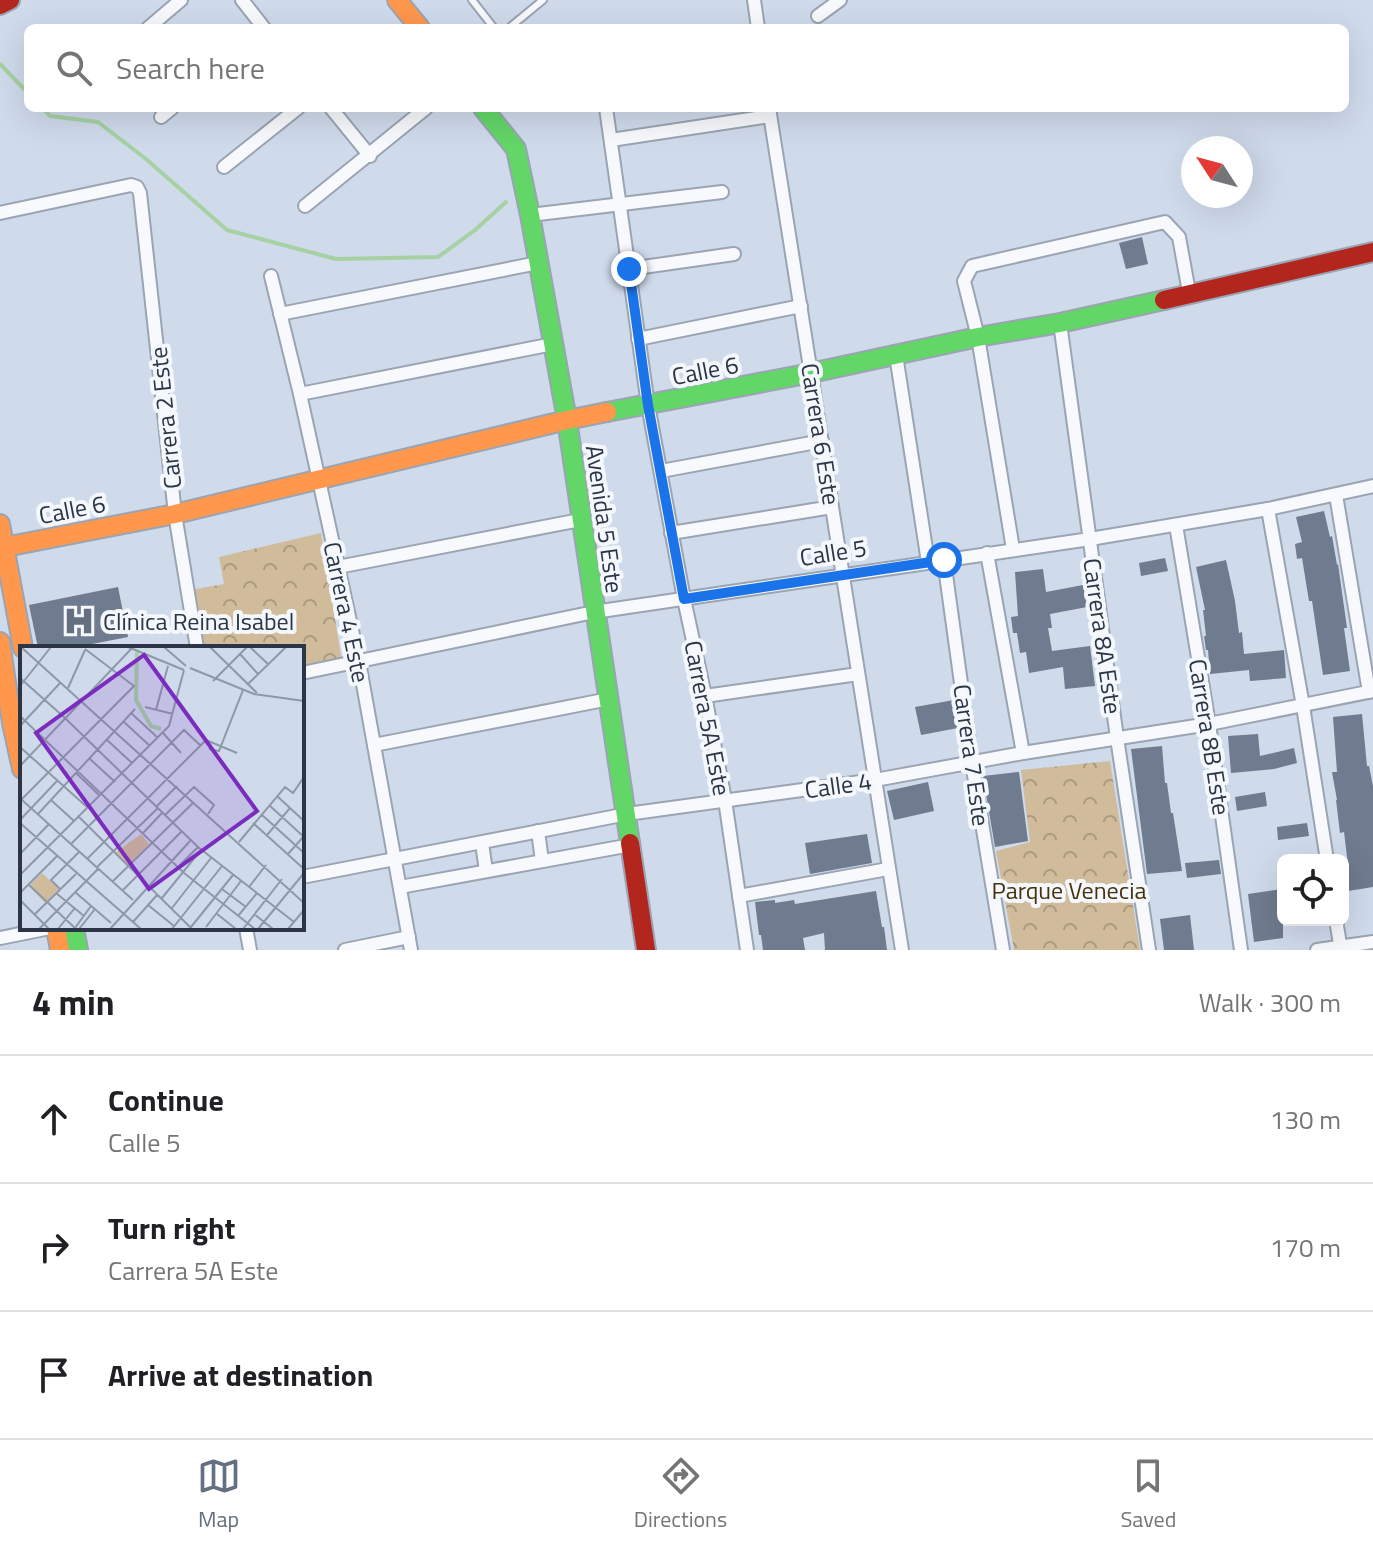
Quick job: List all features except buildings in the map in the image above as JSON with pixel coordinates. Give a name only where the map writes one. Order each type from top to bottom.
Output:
[{"type":"street","points":[[0,5],[10,0]]},
{"type":"street","points":[[153,24],[181,0]]},
{"type":"street","points":[[242,0],[261,24]]},
{"type":"street","points":[[397,0],[417,24]]},
{"type":"street","points":[[754,0],[757,24]]},
{"type":"street","points":[[818,16],[840,0]]},
{"type":"street","points":[[161,117],[167,112]]},
{"type":"street","points":[[224,167],[293,112]]},
{"type":"street","points":[[334,112],[370,156]]},
{"type":"street","points":[[305,206],[421,112]]},
{"type":"street","name":"Avenida 5 Este","points":[[486,112],[516,149],[530,215],[567,420],[646,950]]},
{"type":"street","name":"Carrera 5A Este","points":[[607,112],[648,405],[725,800],[747,950]]},
{"type":"street","points":[[611,140],[770,112]]},
{"type":"street","name":"Carrera 6 Este","points":[[770,112],[902,950]]},
{"type":"street","name":"Carrera 2 Este","points":[[0,213],[131,185],[137,187],[140,193],[175,514],[197,646]]},
{"type":"street","points":[[530,215],[722,192]]},
{"type":"street","points":[[1013,549],[978,337],[964,281],[972,266],[1165,222],[1179,237],[1189,292]]},
{"type":"street","name":"Calle 6","points":[[2,547],[175,514],[567,420],[1060,323],[1373,252]]},
{"type":"street","points":[[629,269],[734,254]]},
{"type":"street","points":[[280,314],[538,263]]},
{"type":"street","name":"Carrera 4 Este","points":[[271,276],[359,662],[410,943]]},
{"type":"street","points":[[638,339],[801,306]]},
{"type":"street","name":"Carrera 8A Este","points":[[1060,323],[1149,950]]},
{"type":"street","points":[[300,394],[553,344]]},
{"type":"street","points":[[896,355],[928,562]]},
{"type":"street","points":[[661,471],[822,441]]},
{"type":"street","name":"Calle 5","points":[[304,673],[594,612],[1090,539],[1372,490]]},
{"type":"street","points":[[1336,495],[1371,691]]},
{"type":"street","points":[[671,533],[832,507]]},
{"type":"street","points":[[1268,509],[1326,854]]},
{"type":"street","points":[[338,567],[580,520]]},
{"type":"street","points":[[0,524],[23,646]]},
{"type":"street","name":"Carrera 8B Este","points":[[1176,525],[1209,724],[1241,950]]},
{"type":"street","points":[[987,553],[1023,753]]},
{"type":"street","name":"Carrera 7 Este","points":[[944,560],[972,763],[1003,950]]},
{"type":"street","points":[[0,642],[11,723],[20,761]]},
{"type":"street","points":[[705,696],[858,674]]},
{"type":"street","name":"Calle 4","points":[[304,877],[627,814],[875,780],[1209,724],[1371,691]]},
{"type":"street","points":[[374,745],[609,699]]},
{"type":"street","points":[[538,831],[542,861]]},
{"type":"street","points":[[482,843],[486,871]]},
{"type":"street","points":[[400,887],[631,845]]},
{"type":"street","points":[[739,896],[888,869]]},
{"type":"street","points":[[1337,926],[1340,948]]},
{"type":"street","points":[[0,938],[42,930]]},
{"type":"street","points":[[54,930],[60,950]]},
{"type":"street","points":[[74,930],[78,950]]},
{"type":"street","points":[[246,930],[250,950]]},
{"type":"street","points":[[1317,950],[1373,942]]},
{"type":"street","points":[[345,950],[410,943]]},
{"type":"lane","points":[[472,0],[491,24]]},
{"type":"lane","points":[[514,24],[543,0]]},
{"type":"green space","points":[[321,533],[342,662],[304,670],[304,646],[200,646],[191,590],[224,584],[219,557]]},
{"type":"green space","name":"Parque Venecia","points":[[1110,761],[1140,950],[1014,950],[996,851],[1030,842],[1021,770]]},
{"type":"waterway","points":[[0,64],[24,89]]},
{"type":"waterway","points":[[46,112],[50,116],[98,122],[146,159],[227,230],[336,259],[438,257],[506,202]]},
{"type":"traffic: fast","points":[[486,112],[516,149],[530,215],[567,420],[630,843]]},
{"type":"traffic: fast","points":[[607,412],[1164,300]]},
{"type":"traffic: fast","points":[[74,930],[78,950]]},
{"type":"traffic: slow","points":[[397,0],[417,24]]},
{"type":"traffic: slow","points":[[0,548],[175,514],[607,412]]},
{"type":"traffic: slow","points":[[0,524],[23,646]]},
{"type":"traffic: slow","points":[[0,642],[20,760]]},
{"type":"traffic: slow","points":[[56,930],[60,950]]},
{"type":"traffic: jam","points":[[0,5],[10,0]]},
{"type":"traffic: jam","points":[[1164,300],[1373,252]]},
{"type":"traffic: jam","points":[[630,843],[646,950]]},
{"type":"place","name":"Clínica Reina Isabel","points":[[79,621]]},
{"type":"route","points":[[629,269],[648,405],[684,599],[944,560]]}]
